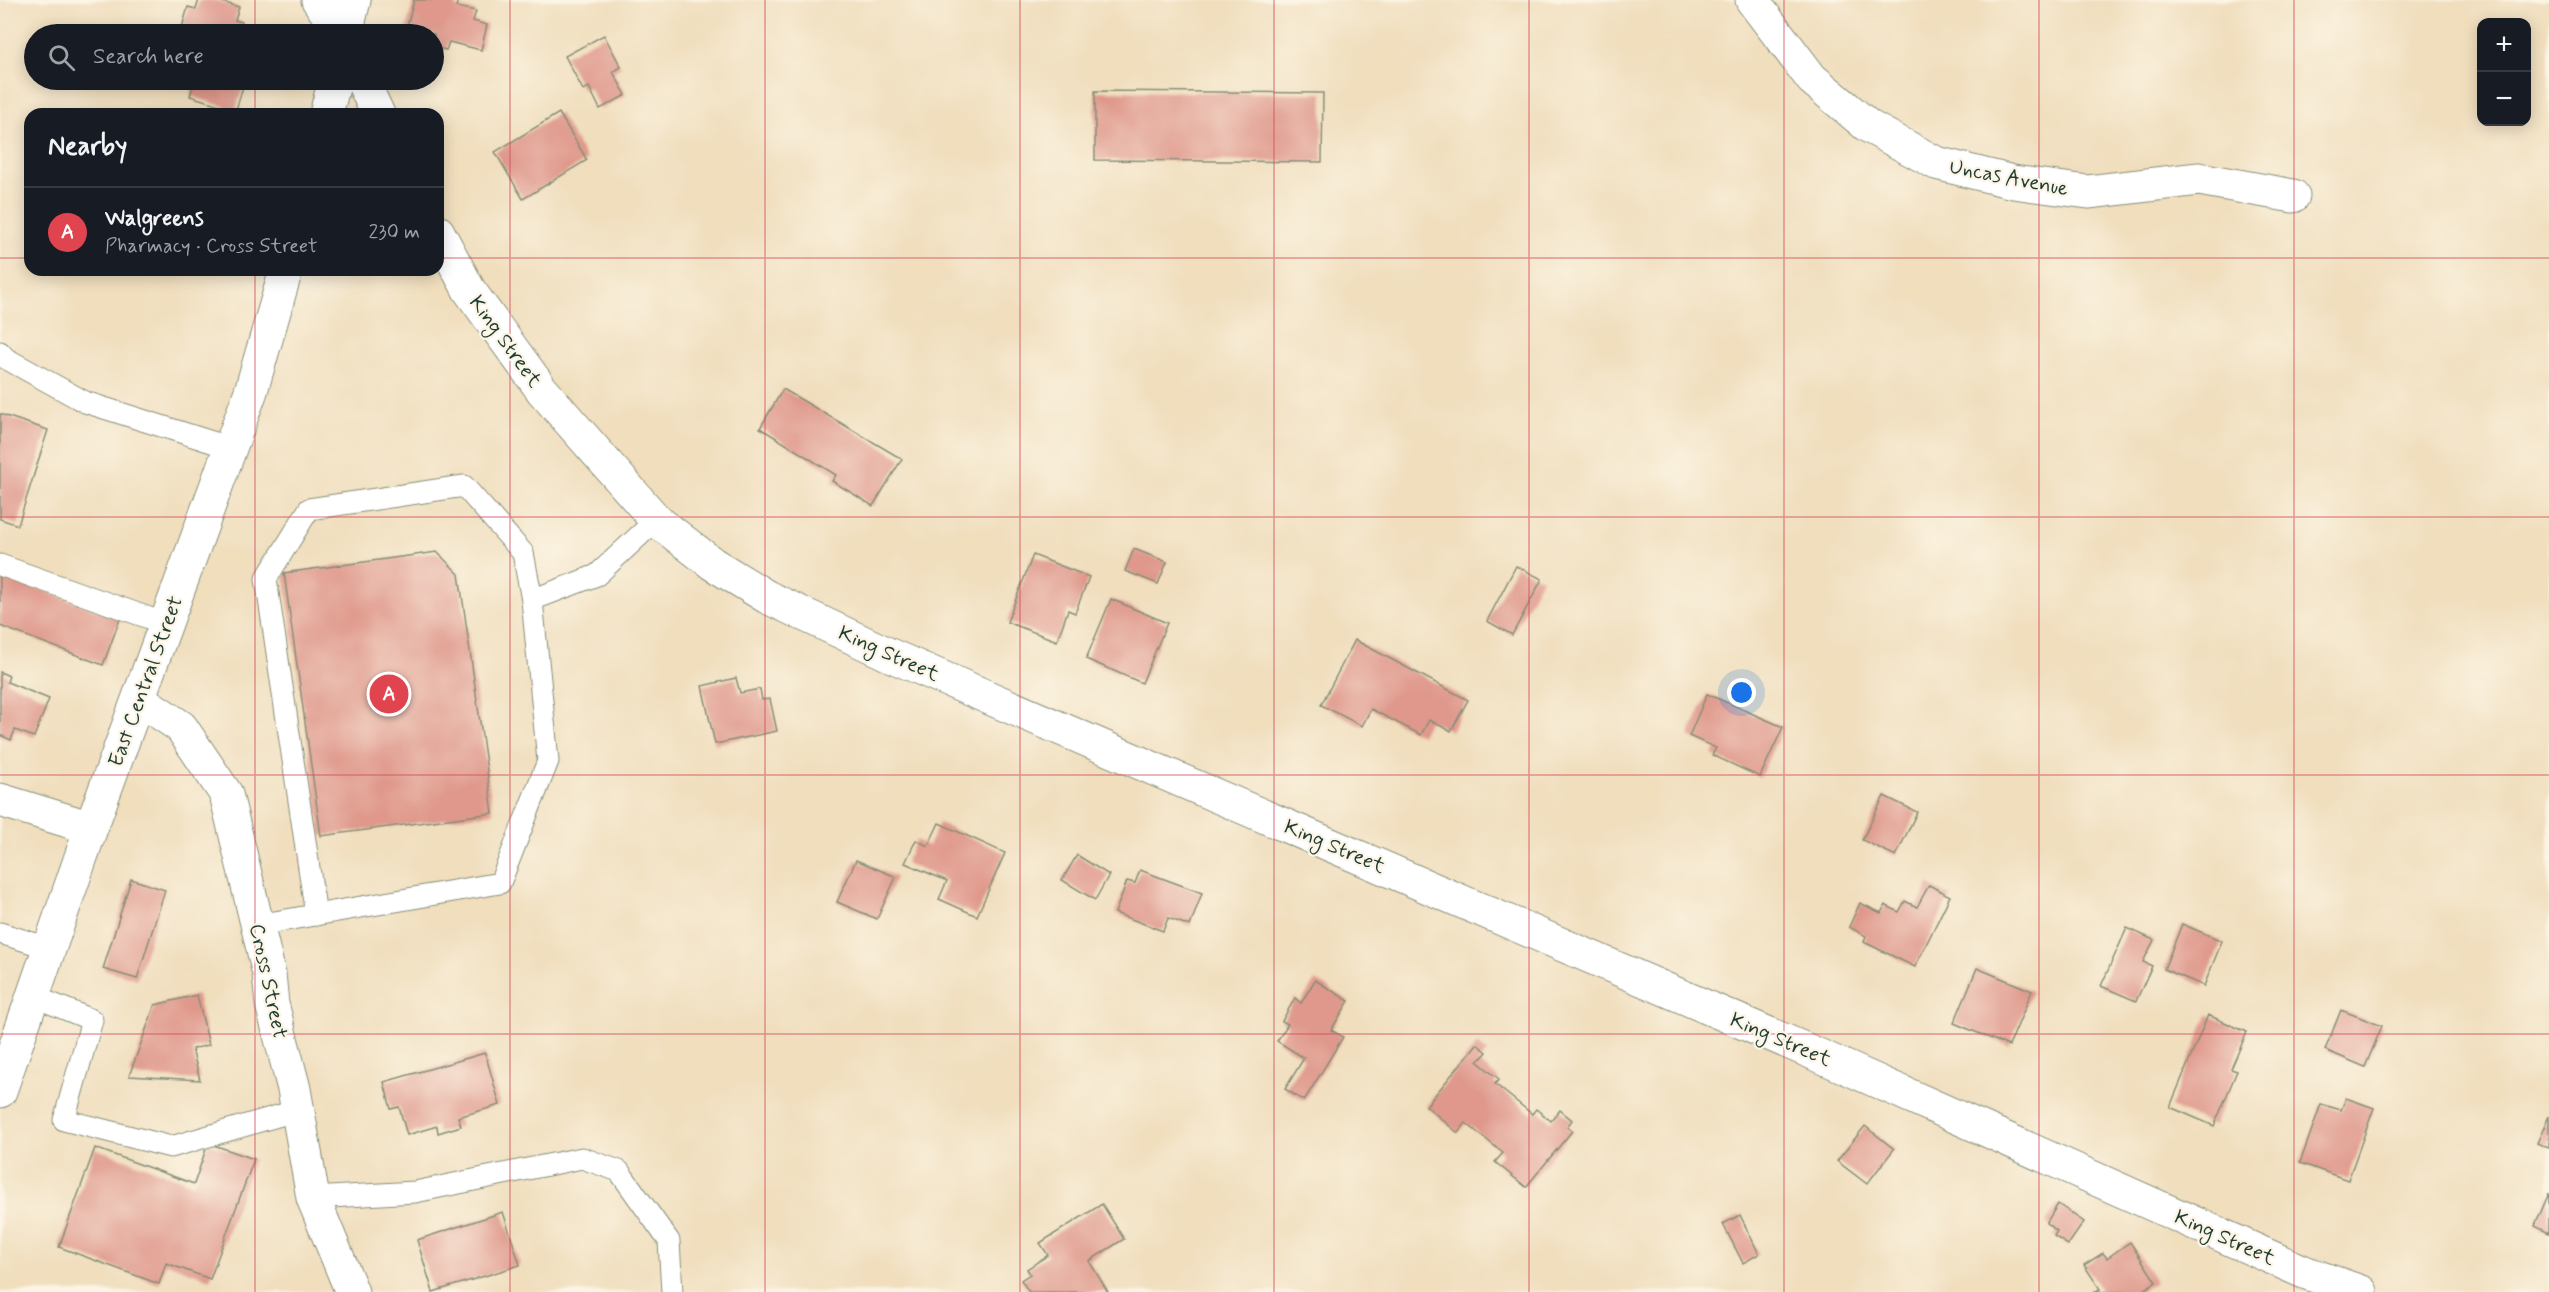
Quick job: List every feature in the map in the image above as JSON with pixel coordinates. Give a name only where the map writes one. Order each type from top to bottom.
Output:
[{"type":"main road","points":[[318,0],[334,24]]},
{"type":"main road","points":[[348,24],[354,0]]},
{"type":"main road","name":"Uncas Avenue","points":[[1752,0],[1812,79],[1868,126],[1936,162],[2013,182],[2088,192],[2199,179],[2293,196]]},
{"type":"main road","points":[[328,108],[332,90]]},
{"type":"main road","points":[[367,90],[375,108]]},
{"type":"main road","name":"King Street","points":[[444,243],[469,290],[542,390],[656,520],[713,564],[767,597],[892,656],[1825,1058],[2294,1282],[2361,1292]]},
{"type":"main road","points":[[444,271],[469,290]]},
{"type":"main road","name":"East Central Street","points":[[0,1091],[8,1040],[33,996],[91,828],[231,448],[291,277]]},
{"type":"main road","name":"Cross Street","points":[[139,699],[181,727],[226,794],[269,974],[272,1004],[298,1110],[313,1198],[352,1292]]},
{"type":"main road","points":[[0,800],[91,828]]},
{"type":"lane","points":[[0,352],[5,358],[85,402],[231,448]]},
{"type":"lane","points":[[257,926],[500,883],[549,761],[532,600],[523,553],[464,486],[309,509],[266,579],[316,915]]},
{"type":"lane","points":[[532,600],[597,575],[656,520]]},
{"type":"lane","points":[[0,565],[166,624]]},
{"type":"lane","points":[[0,933],[49,948]]},
{"type":"lane","points":[[33,996],[92,1020],[64,1120],[171,1147],[298,1110]]},
{"type":"lane","points":[[313,1198],[415,1192],[582,1158],[619,1171],[669,1240],[672,1292]]},
{"type":"building","points":[[199,0],[215,0],[239,7],[235,20],[242,22],[242,24],[183,24],[188,7],[196,9]]},
{"type":"building","points":[[414,0],[458,0],[456,7],[476,11],[473,21],[487,25],[481,50],[449,42],[446,50],[444,50],[444,24],[408,24]]},
{"type":"building","points":[[604,35],[621,67],[613,72],[626,95],[600,109],[589,87],[583,90],[565,56]]},
{"type":"building","points":[[192,90],[242,90],[237,108],[190,96]]},
{"type":"building","points":[[1095,91],[1323,93],[1322,162],[1095,160]]},
{"type":"building","points":[[559,113],[587,160],[523,199],[495,152]]},
{"type":"building","points":[[783,389],[902,459],[873,506],[832,481],[836,475],[760,428]]},
{"type":"building","points":[[0,414],[48,430],[18,525],[0,519]]},
{"type":"building","points":[[1134,549],[1167,562],[1158,584],[1125,571]]},
{"type":"building","points":[[437,552],[459,574],[493,813],[321,836],[284,573]]},
{"type":"building","points":[[1033,555],[1089,577],[1075,613],[1068,610],[1057,641],[1007,622]]},
{"type":"building","points":[[1516,566],[1542,579],[1512,635],[1487,621]]},
{"type":"building","points":[[0,574],[120,619],[103,665],[0,626]]},
{"type":"building","points":[[1111,599],[1167,623],[1142,683],[1086,659]]},
{"type":"building","points":[[1355,640],[1468,700],[1451,731],[1429,720],[1421,735],[1371,709],[1362,726],[1321,705]]},
{"type":"building","points":[[0,672],[9,676],[7,682],[49,699],[34,737],[15,730],[11,740],[0,735]]},
{"type":"building","points":[[736,678],[740,693],[760,689],[762,700],[770,699],[777,731],[715,744],[702,686]]},
{"type":"building","points":[[1707,694],[1783,727],[1760,777],[1712,755],[1716,748],[1689,736]]},
{"type":"building","points":[[1884,796],[1917,812],[1896,856],[1862,840]]},
{"type":"building","points":[[939,823],[1005,853],[977,916],[939,899],[947,881],[905,863],[916,840],[928,846]]},
{"type":"building","points":[[1077,855],[1109,875],[1095,900],[1062,880]]},
{"type":"building","points":[[856,860],[896,877],[877,919],[837,902]]},
{"type":"building","points":[[1140,870],[1202,893],[1190,926],[1168,918],[1163,931],[1115,913],[1127,881],[1135,883]]},
{"type":"building","points":[[131,879],[165,890],[137,979],[103,969]]},
{"type":"building","points":[[1929,885],[1950,896],[1915,967],[1864,942],[1866,936],[1849,927],[1860,903],[1881,913],[1885,905],[1899,912],[1905,901],[1917,907]]},
{"type":"building","points":[[2182,924],[2222,941],[2204,986],[2164,969]]},
{"type":"building","points":[[2127,928],[2154,940],[2143,962],[2152,966],[2136,1001],[2101,986]]},
{"type":"building","points":[[1977,968],[2032,991],[2009,1046],[1954,1023]]},
{"type":"building","points":[[1315,980],[1349,1001],[1331,1030],[1343,1037],[1304,1101],[1285,1089],[1304,1058],[1277,1041],[1288,1024],[1282,1021],[1295,998],[1301,1003]]},
{"type":"building","points":[[197,995],[209,1045],[192,1049],[200,1080],[129,1076],[155,1005]]},
{"type":"building","points":[[2341,1010],[2382,1026],[2365,1067],[2325,1050]]},
{"type":"building","points":[[2208,1015],[2247,1032],[2231,1069],[2237,1071],[2214,1126],[2170,1107]]},
{"type":"building","points":[[1477,1044],[1487,1052],[1478,1062],[1499,1079],[1495,1084],[1532,1114],[1536,1109],[1551,1121],[1560,1110],[1572,1120],[1567,1127],[1572,1131],[1526,1187],[1495,1162],[1503,1153],[1466,1123],[1458,1133],[1426,1106]]},
{"type":"building","points":[[485,1053],[500,1105],[458,1117],[461,1126],[438,1133],[437,1126],[407,1135],[399,1107],[391,1109],[384,1082]]},
{"type":"building","points":[[2346,1098],[2374,1108],[2348,1180],[2300,1163],[2321,1104],[2341,1110]]},
{"type":"building","points":[[2549,1116],[2549,1148],[2537,1143]]},
{"type":"building","points":[[1865,1126],[1894,1149],[1867,1184],[1837,1161]]},
{"type":"building","points":[[208,1143],[254,1159],[210,1279],[166,1263],[159,1284],[59,1247],[95,1148],[194,1184]]},
{"type":"building","points":[[2549,1193],[2549,1233],[2535,1226]]},
{"type":"building","points":[[1102,1204],[1124,1239],[1089,1261],[1108,1292],[1029,1292],[1021,1280],[1030,1274],[1027,1269],[1048,1255],[1040,1243]]},
{"type":"building","points":[[2058,1204],[2084,1222],[2068,1245],[2054,1236],[2057,1231],[2046,1223]]},
{"type":"building","points":[[503,1212],[520,1265],[433,1292],[417,1240]]},
{"type":"building","points":[[1740,1215],[1759,1254],[1743,1263],[1723,1224]]},
{"type":"building","points":[[2130,1242],[2156,1282],[2140,1292],[2095,1292],[2100,1289],[2084,1265],[2103,1253],[2107,1258]]},
{"type":"place","name":"Walgreens","points":[[389,694]]}]
